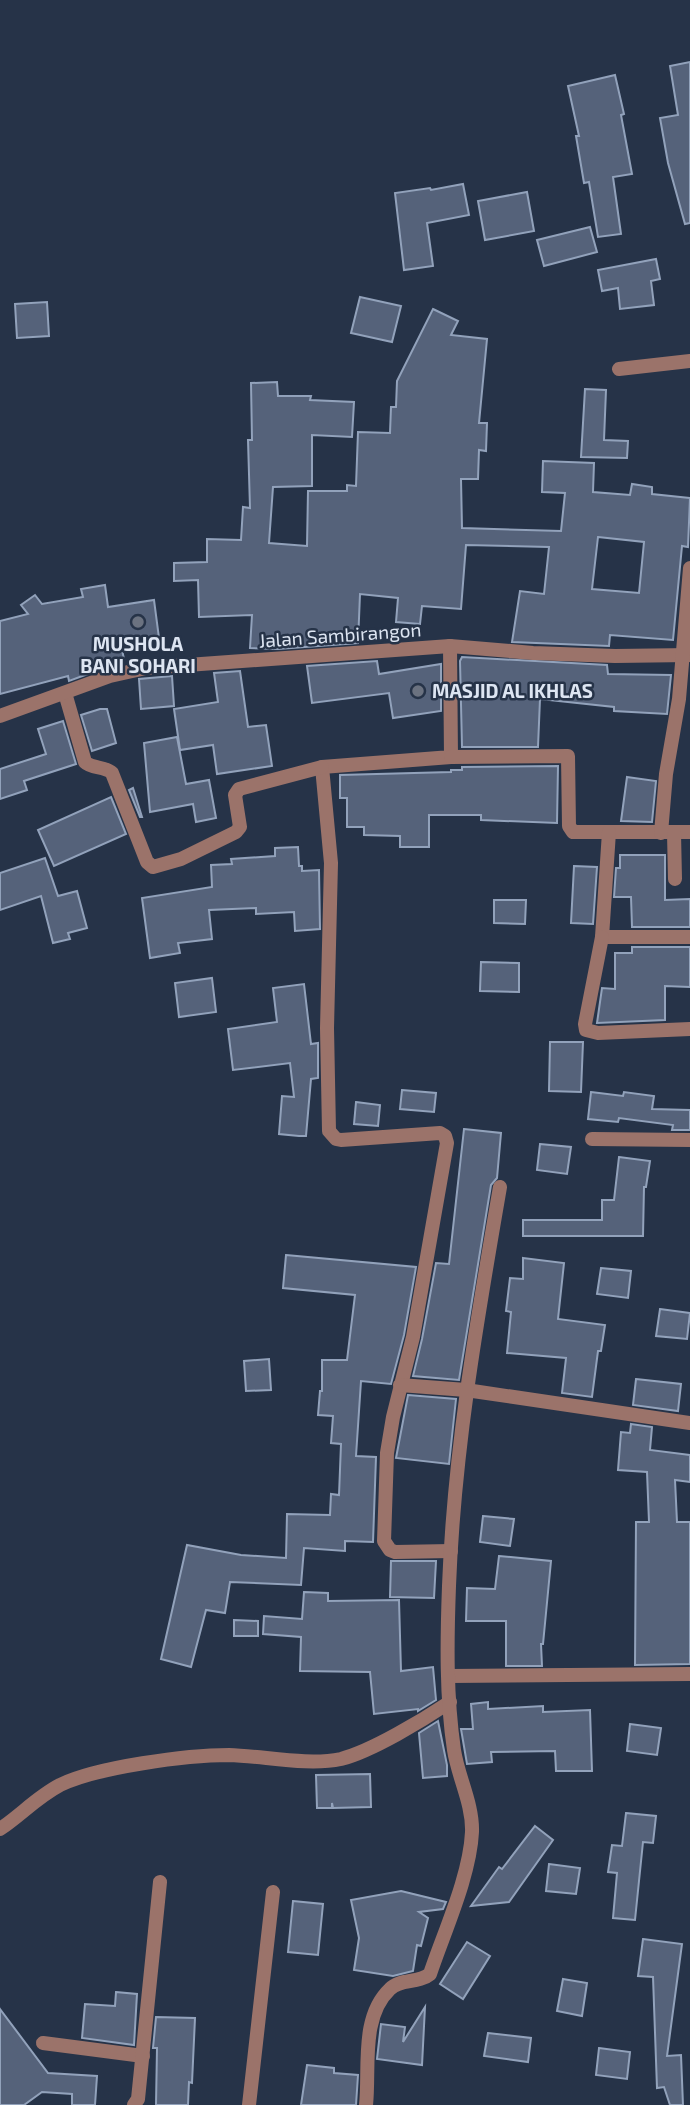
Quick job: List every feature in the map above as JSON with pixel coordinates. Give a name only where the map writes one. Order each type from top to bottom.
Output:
[{"type":"street","points":[[619,369],[690,361]]},
{"type":"street","points":[[675,878],[668,833],[666,774],[686,655],[690,568]]},
{"type":"street","points":[[450,646],[451,757]]},
{"type":"street","name":"Jalan Sambirangon","points":[[0,716],[110,676],[146,667],[450,646],[547,654],[686,655]]},
{"type":"street","points":[[65,693],[86,764],[112,773],[147,862],[153,867],[188,856],[236,832],[240,827],[235,795],[239,789],[322,767],[451,757],[568,756],[570,829],[574,832],[690,832]]},
{"type":"street","points":[[322,767],[331,863],[327,1028],[329,1131],[336,1139],[341,1140],[440,1132],[447,1143],[413,1337],[400,1385],[387,1453],[384,1541],[390,1550],[396,1552],[451,1550]]},
{"type":"street","points":[[609,832],[601,937],[586,1030],[598,1033],[690,1029]]},
{"type":"street","points":[[601,937],[690,937]]},
{"type":"street","points":[[592,1139],[690,1140]]},
{"type":"street","points":[[366,2105],[369,2038],[374,2014],[390,1988],[424,1979],[430,1974],[466,1869],[472,1833],[471,1818],[454,1749],[450,1702],[448,1657],[451,1550],[455,1472],[466,1390],[500,1187]]},
{"type":"street","points":[[400,1385],[466,1390],[690,1423]]},
{"type":"street","points":[[450,1676],[690,1674]]},
{"type":"street","points":[[0,1829],[35,1800],[62,1784],[109,1769],[227,1755],[341,1759],[394,1735],[450,1702]]},
{"type":"street","points":[[134,2105],[138,2099],[160,1882]]},
{"type":"street","points":[[250,2105],[273,1892]]},
{"type":"street","points":[[43,2043],[143,2056]]},
{"type":"building","points":[[690,62],[690,223],[685,224],[668,163],[660,118],[678,115],[670,66]]},
{"type":"building","points":[[615,75],[624,114],[621,115],[632,174],[613,177],[621,234],[598,237],[589,182],[584,183],[576,136],[579,136],[568,86]]},
{"type":"building","points":[[463,184],[469,215],[427,223],[433,266],[404,270],[395,193]]},
{"type":"building","points":[[527,192],[534,231],[485,240],[478,201]]},
{"type":"building","points":[[590,227],[597,252],[544,266],[537,240]]},
{"type":"building","points":[[656,259],[660,279],[651,281],[654,305],[620,309],[618,288],[602,291],[598,270]]},
{"type":"building","points":[[360,297],[401,306],[392,342],[351,333]]},
{"type":"building","points":[[47,302],[49,336],[17,338],[15,304]]},
{"type":"building","points":[[433,309],[458,321],[451,335],[487,339],[479,423],[487,423],[486,451],[479,450],[478,479],[461,479],[462,528],[561,531],[565,493],[542,492],[543,461],[594,463],[593,492],[630,495],[632,484],[652,487],[652,494],[690,498],[688,547],[682,546],[673,640],[610,635],[609,646],[512,642],[520,591],[544,594],[549,547],[466,545],[461,609],[422,606],[420,624],[396,622],[398,598],[360,594],[358,643],[278,649],[250,648],[252,615],[199,617],[198,580],[174,581],[174,563],[207,562],[207,539],[241,540],[243,507],[250,508],[248,440],[252,440],[251,383],[277,382],[278,396],[311,396],[310,400],[354,402],[352,437],[312,435],[312,486],[273,487],[269,543],[307,546],[308,491],[347,491],[347,485],[356,486],[358,432],[390,433],[391,407],[396,407],[397,381]],"holes":[[[598,537],[644,542],[639,593],[592,589]]]},
{"type":"building","points":[[585,389],[606,390],[604,440],[628,441],[627,458],[581,457]]},
{"type":"building","points":[[105,585],[108,607],[154,600],[159,638],[121,645],[124,659],[95,667],[96,671],[69,681],[68,676],[0,694],[0,621],[28,614],[21,605],[35,595],[42,604],[83,597],[81,589]]},
{"type":"building","points":[[462,657],[607,665],[608,674],[671,675],[667,714],[614,711],[614,707],[540,699],[538,747],[462,747]]},
{"type":"building","points":[[377,661],[379,674],[441,664],[441,711],[393,718],[389,693],[312,703],[307,666]]},
{"type":"building","points":[[240,671],[248,727],[266,725],[272,766],[217,774],[213,745],[180,750],[174,709],[218,702],[214,673]]},
{"type":"building","points":[[172,676],[174,706],[141,709],[139,679]]},
{"type":"building","points":[[107,709],[116,743],[92,751],[81,715]]},
{"type":"building","points":[[63,721],[76,764],[24,781],[27,790],[0,799],[0,769],[46,754],[38,729]]},
{"type":"building","points":[[177,737],[186,784],[209,780],[216,818],[196,822],[193,804],[150,812],[144,743]]},
{"type":"building","points":[[558,766],[557,823],[481,820],[481,815],[429,815],[429,847],[400,847],[400,836],[364,835],[364,827],[347,827],[347,798],[340,798],[340,775],[451,772],[462,770],[462,767]]},
{"type":"building","points":[[627,777],[656,781],[652,822],[621,821]]},
{"type":"building","points":[[133,788],[142,817],[129,790]]},
{"type":"building","points":[[111,797],[126,834],[54,866],[38,830]]},
{"type":"building","points":[[298,847],[299,866],[302,866],[302,871],[319,870],[320,929],[295,931],[294,912],[256,914],[256,908],[209,910],[212,939],[178,943],[180,953],[150,958],[142,898],[212,887],[211,865],[232,864],[231,859],[275,856],[275,848]]},
{"type":"building","points":[[620,855],[665,855],[665,900],[690,899],[690,927],[632,927],[631,897],[614,897],[616,868],[620,868]]},
{"type":"building","points":[[45,858],[58,896],[77,891],[87,928],[68,933],[70,939],[53,943],[41,896],[0,910],[0,873]]},
{"type":"building","points":[[574,866],[597,867],[593,924],[571,923]]},
{"type":"building","points":[[494,900],[526,900],[525,924],[494,923]]},
{"type":"building","points":[[632,947],[690,947],[690,987],[665,986],[665,1020],[597,1023],[602,988],[615,989],[615,953],[632,953]]},
{"type":"building","points":[[481,962],[519,963],[519,992],[480,991]]},
{"type":"building","points":[[212,978],[216,1012],[179,1017],[175,983]]},
{"type":"building","points":[[304,984],[311,1044],[318,1043],[318,1078],[311,1079],[306,1136],[299,1136],[279,1134],[282,1096],[294,1097],[290,1063],[233,1070],[228,1029],[277,1022],[273,988]]},
{"type":"building","points":[[550,1042],[583,1042],[581,1092],[549,1091]]},
{"type":"building","points":[[402,1090],[436,1093],[434,1112],[400,1109]]},
{"type":"building","points":[[591,1092],[654,1096],[652,1109],[690,1110],[690,1130],[672,1130],[673,1125],[619,1118],[618,1122],[588,1119]]},
{"type":"building","points":[[356,1102],[380,1105],[378,1126],[354,1124]]},
{"type":"building","points":[[464,1129],[501,1133],[497,1178],[491,1185],[459,1380],[413,1376],[436,1263],[449,1264]]},
{"type":"building","points":[[540,1144],[571,1147],[567,1174],[537,1170]]},
{"type":"building","points":[[619,1157],[650,1161],[644,1187],[643,1236],[523,1236],[523,1220],[602,1220],[602,1200],[614,1200]]},
{"type":"building","points":[[286,1255],[416,1267],[404,1335],[391,1384],[361,1381],[356,1456],[376,1457],[373,1542],[345,1541],[345,1551],[304,1548],[301,1585],[230,1582],[225,1613],[206,1610],[191,1667],[161,1659],[187,1545],[241,1555],[286,1558],[287,1514],[330,1515],[331,1494],[339,1495],[341,1444],[331,1443],[333,1416],[318,1415],[322,1391],[322,1360],[347,1360],[355,1295],[283,1288]]},
{"type":"building","points":[[523,1258],[564,1263],[558,1319],[605,1325],[601,1351],[598,1351],[592,1397],[562,1393],[566,1358],[507,1353],[511,1312],[506,1311],[510,1278],[523,1279]]},
{"type":"building","points":[[601,1268],[631,1271],[628,1298],[597,1294]]},
{"type":"building","points":[[660,1309],[690,1313],[687,1339],[656,1336]]},
{"type":"building","points":[[269,1359],[271,1390],[246,1391],[244,1361]]},
{"type":"building","points":[[636,1379],[681,1384],[678,1411],[633,1405]]},
{"type":"building","points":[[408,1395],[456,1399],[449,1464],[396,1458]]},
{"type":"building","points":[[631,1424],[652,1427],[650,1450],[690,1455],[690,1482],[675,1480],[677,1522],[690,1522],[690,1664],[635,1665],[636,1522],[649,1522],[647,1472],[618,1470],[621,1432],[630,1433]]},
{"type":"building","points":[[483,1516],[514,1519],[510,1546],[480,1542]]},
{"type":"building","points":[[499,1556],[551,1561],[541,1644],[542,1666],[506,1666],[506,1621],[466,1621],[467,1588],[495,1589]]},
{"type":"building","points":[[391,1561],[436,1561],[434,1598],[390,1597]]},
{"type":"building","points":[[304,1592],[328,1593],[328,1601],[399,1600],[401,1671],[433,1667],[436,1700],[418,1711],[374,1714],[370,1672],[300,1671],[301,1637],[263,1634],[264,1616],[302,1619]]},
{"type":"building","points":[[234,1620],[258,1621],[258,1636],[234,1636]]},
{"type":"building","points":[[488,1702],[488,1709],[543,1706],[543,1712],[590,1710],[592,1771],[556,1771],[555,1751],[491,1752],[492,1762],[467,1764],[461,1729],[473,1729],[471,1704]]},
{"type":"building","points":[[438,1721],[447,1776],[423,1778],[419,1733]]},
{"type":"building","points":[[630,1724],[661,1728],[657,1755],[627,1751]]},
{"type":"building","points":[[370,1774],[371,1807],[333,1808],[332,1803],[332,1808],[317,1808],[316,1775]]},
{"type":"building","points":[[626,1813],[656,1816],[653,1843],[643,1842],[635,1920],[613,1918],[617,1873],[608,1872],[612,1845],[622,1846]]},
{"type":"building","points":[[535,1826],[553,1840],[509,1902],[471,1906],[499,1867],[502,1869]]},
{"type":"building","points":[[549,1864],[580,1868],[576,1894],[546,1891]]},
{"type":"building","points":[[401,1891],[446,1902],[443,1909],[419,1912],[428,1918],[421,1946],[417,1945],[413,1971],[393,1976],[354,1970],[359,1938],[351,1900]]},
{"type":"building","points":[[293,1901],[323,1904],[318,1955],[288,1952]]},
{"type":"building","points":[[643,1939],[682,1944],[667,2056],[681,2055],[683,2105],[670,2105],[664,2087],[657,2088],[653,1977],[638,1976]]},
{"type":"building","points":[[467,1942],[490,1956],[463,1999],[440,1984]]},
{"type":"building","points":[[563,1979],[587,1983],[582,2016],[557,2011]]},
{"type":"building","points":[[116,1992],[137,1994],[134,2045],[82,2038],[85,2004],[115,2006]]},
{"type":"building","points":[[425,2007],[422,2065],[377,2059],[381,2024],[405,2027],[403,2042]]},
{"type":"building","points":[[0,2009],[48,2073],[97,2076],[95,2105],[72,2105],[72,2094],[42,2092],[24,2105],[0,2105]]},
{"type":"building","points":[[156,2017],[195,2018],[192,2083],[189,2082],[188,2105],[156,2105],[157,2048],[153,2048]]},
{"type":"building","points":[[488,2033],[531,2038],[528,2062],[484,2056]]},
{"type":"building","points":[[599,2048],[630,2052],[627,2079],[596,2075]]},
{"type":"building","points":[[307,2065],[334,2068],[334,2073],[358,2075],[356,2105],[301,2105]]},
{"type":"place","name":"MUSHOLA BANI SOHARI","points":[[138,622]]},
{"type":"place","name":"MASJID AL IKHLAS","points":[[418,691]]}]
